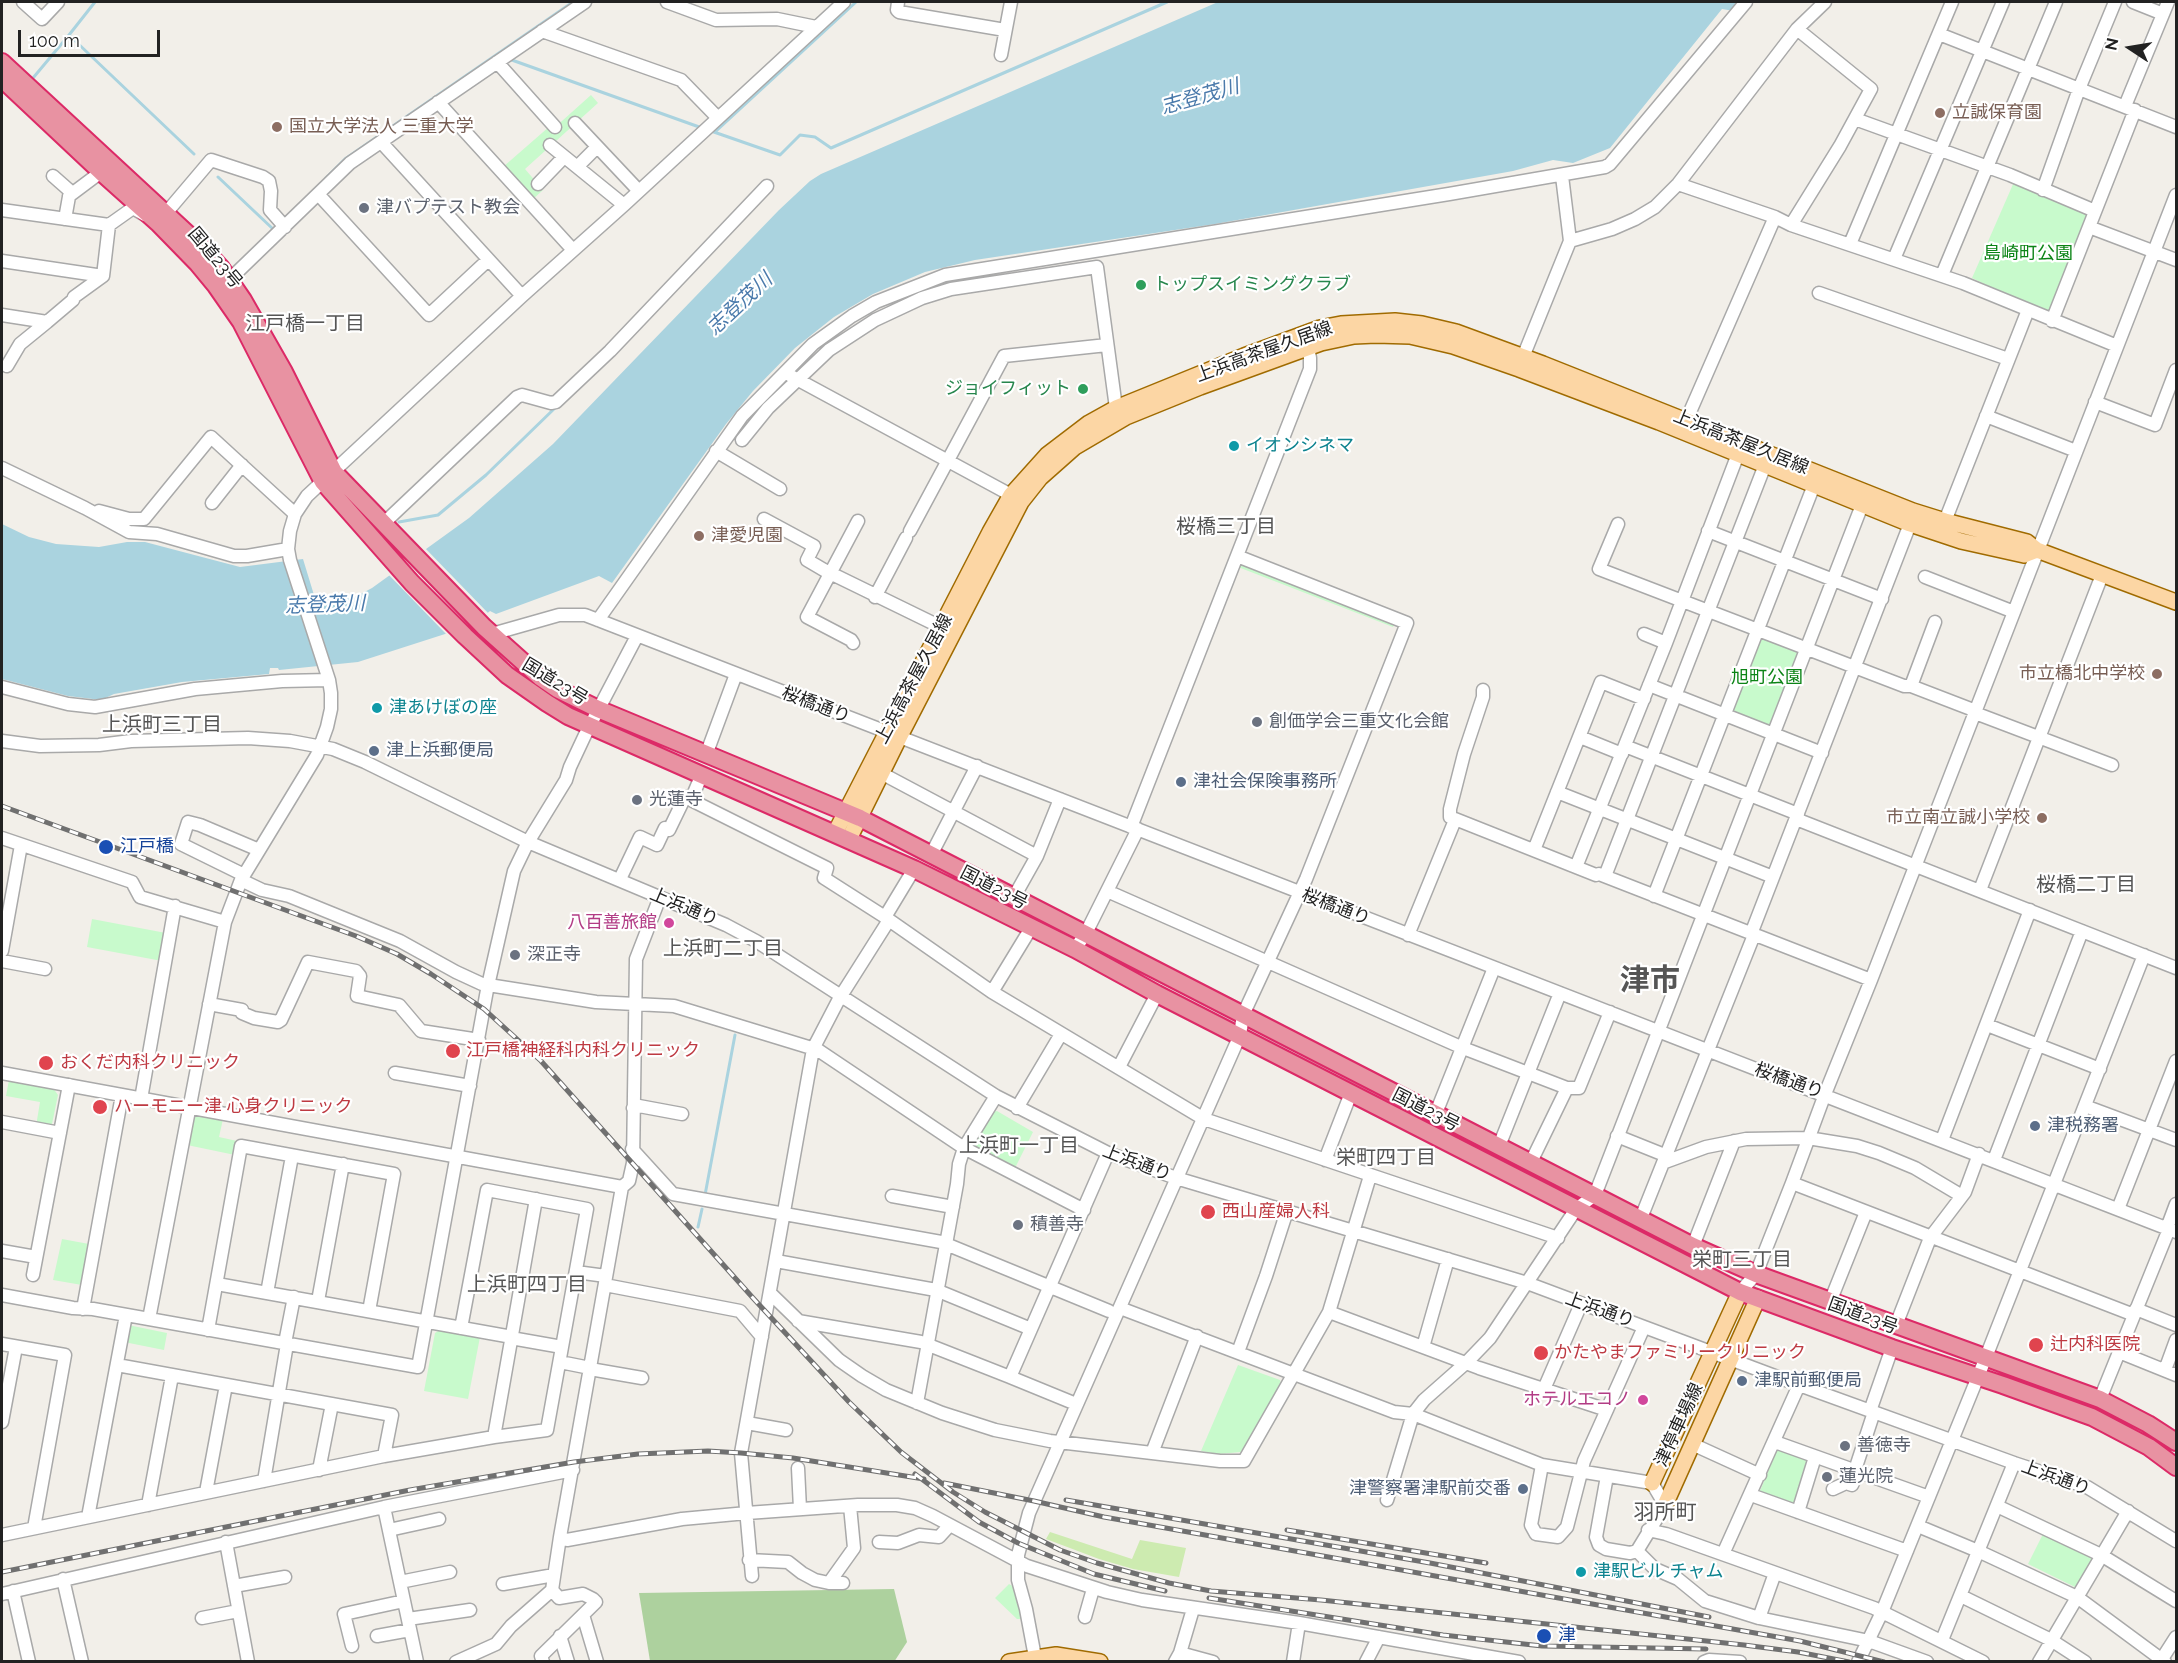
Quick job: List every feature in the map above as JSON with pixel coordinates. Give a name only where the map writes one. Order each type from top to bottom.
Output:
[{"type":"highway","name":"国道23号","points":[[2,62],[162,218],[207,274],[241,322],[358,524],[465,636],[507,675],[568,716],[914,869],[1075,949],[1157,994],[1740,1292],[1892,1348],[2092,1417],[2149,1447],[2176,1467]]},
{"type":"highway","name":"国道23号","points":[[2,79],[100,172],[203,248],[243,300],[284,372],[329,477],[371,510],[488,631],[541,678],[557,689],[598,710],[852,815],[1694,1246],[1755,1274],[2100,1400],[2148,1424],[2176,1442]]},
{"type":"main road","name":"上浜高茶屋久居線","points":[[842,836],[947,630],[1011,495],[1033,469],[1062,442],[1116,408],[1320,328],[1360,322],[1395,321],[1422,324],[1456,332],[1521,363],[1910,524],[1961,541],[2024,555],[2037,550]]},
{"type":"main road","name":"上浜高茶屋久居線","points":[[947,630],[1021,502],[1056,462],[1083,442],[1126,417],[1210,382],[1308,347],[1354,336],[1410,336],[1521,363],[1686,421],[1913,511],[2027,542],[2037,550],[2176,602]]},
{"type":"main road","name":"上浜高茶屋久居線","points":[[852,815],[881,773],[893,734]]},
{"type":"main road","name":"津停車場線","points":[[1652,1483],[1740,1292]]},
{"type":"main road","name":"津停車場線","points":[[1665,1505],[1758,1298]]},
{"type":"main road","points":[[1016,1661],[1065,1655],[1100,1662]]},
{"type":"street","points":[[23,2],[42,19],[58,2]]},
{"type":"street","points":[[229,279],[282,224],[350,163],[585,2]]},
{"type":"street","points":[[667,2],[717,20],[777,20],[816,27]]},
{"type":"street","points":[[150,1319],[225,922],[242,878],[321,746],[331,710],[332,693],[329,680],[289,554],[290,531],[295,514],[307,496],[842,2]]},
{"type":"street","points":[[898,2],[899,12],[1005,30]]},
{"type":"street","points":[[1001,55],[1011,2]]},
{"type":"street","points":[[598,620],[742,416],[813,344],[852,316],[897,292],[945,275],[1449,194],[1556,174],[1562,176],[1610,164],[1746,2]]},
{"type":"street","points":[[1570,241],[1612,229],[1635,219],[1654,207],[1678,184],[1797,29],[1825,2]]},
{"type":"street","points":[[1850,244],[1952,2]]},
{"type":"street","points":[[1894,259],[2002,2]]},
{"type":"street","points":[[1942,275],[2055,2]]},
{"type":"street","points":[[2043,190],[2079,89],[2115,2]]},
{"type":"street","points":[[2133,2],[2163,14]]},
{"type":"street","points":[[2052,321],[2096,211],[2168,2]]},
{"type":"street","points":[[1791,225],[1871,89],[1797,29]]},
{"type":"street","points":[[542,31],[681,81],[718,118]]},
{"type":"street","points":[[1939,34],[2176,127]]},
{"type":"street","points":[[497,62],[555,127]]},
{"type":"street","points":[[438,102],[573,250]]},
{"type":"street","points":[[1855,119],[1986,166],[2096,211]]},
{"type":"street","points":[[575,123],[639,191]]},
{"type":"street","points":[[381,142],[522,296]]},
{"type":"street","points":[[550,145],[624,205]]},
{"type":"street","points":[[577,167],[597,147]]},
{"type":"street","points":[[537,184],[564,157]]},
{"type":"street","points":[[2,210],[109,225],[133,208],[162,218],[211,160],[263,177],[269,182],[270,210],[282,224]]},
{"type":"street","points":[[69,196],[100,172]]},
{"type":"street","points":[[53,176],[70,191],[65,219]]},
{"type":"street","points":[[1521,363],[1570,241],[1562,176]]},
{"type":"street","points":[[1678,184],[1775,217],[1791,225],[1942,275],[2117,346]]},
{"type":"street","points":[[384,523],[517,397],[522,395],[551,403],[556,402],[610,351],[767,186]]},
{"type":"street","points":[[318,194],[429,315],[488,260]]},
{"type":"street","points":[[1740,1292],[1755,1274],[1792,1183],[2176,195]]},
{"type":"street","points":[[1686,421],[1775,217]]},
{"type":"street","points":[[8,366],[20,344],[74,297],[103,276],[109,225]]},
{"type":"street","points":[[2090,227],[2176,260]]},
{"type":"street","points":[[2,261],[103,276]]},
{"type":"street","points":[[742,440],[768,408],[797,379],[847,336],[875,320],[922,298],[975,284],[1097,267],[1116,408]]},
{"type":"street","points":[[1820,293],[2008,359]]},
{"type":"street","points":[[1945,521],[2028,310]]},
{"type":"street","points":[[2,315],[47,322]]},
{"type":"street","points":[[875,597],[1004,356],[1107,345]]},
{"type":"street","points":[[1075,949],[1086,933],[1107,891],[1134,828],[1310,369],[1308,347]]},
{"type":"street","points":[[2095,402],[2155,425],[2176,370]]},
{"type":"street","points":[[784,372],[1011,495]]},
{"type":"street","points":[[1986,416],[2076,451]]},
{"type":"street","points":[[94,514],[96,510],[129,519],[144,519],[211,437],[295,514]]},
{"type":"street","points":[[716,451],[780,489]]},
{"type":"street","points":[[1576,867],[1666,643],[1738,454]]},
{"type":"street","points":[[212,503],[242,465]]},
{"type":"street","points":[[1605,876],[1765,465]]},
{"type":"street","points":[[2,468],[129,532],[156,534],[234,556],[289,554]]},
{"type":"street","points":[[1654,896],[1814,485]]},
{"type":"street","points":[[1387,1500],[1413,1414],[1424,1400],[1490,1338],[1576,1209],[1595,1195],[1862,505]]},
{"type":"street","points":[[764,519],[813,546],[807,560],[830,574],[947,630]]},
{"type":"street","points":[[853,643],[807,617],[858,521]]},
{"type":"street","points":[[1618,524],[1599,569],[1855,668],[1904,686],[1911,686],[2112,765]]},
{"type":"street","points":[[1641,1218],[1666,1159],[1910,524]]},
{"type":"street","points":[[1708,531],[1882,599]]},
{"type":"street","points":[[1035,1657],[1018,1580],[1018,1555],[1029,1513],[1115,1310],[1204,1119],[1240,1035],[1244,1015],[1299,892],[1407,623],[1237,556]]},
{"type":"street","points":[[1980,890],[2102,575]]},
{"type":"street","points":[[1925,577],[2014,612]]},
{"type":"street","name":"桜橋通り","points":[[488,631],[560,615],[585,615],[2171,1229]]},
{"type":"street","points":[[1911,686],[1935,622]]},
{"type":"street","points":[[1644,634],[1666,643]]},
{"type":"street","points":[[2,1295],[418,1367],[489,985],[514,871],[528,842],[566,780],[598,710],[637,636]]},
{"type":"street","points":[[706,754],[736,674]]},
{"type":"street","points":[[2,687],[68,704],[95,706],[204,688],[282,681],[329,680]]},
{"type":"street","points":[[1534,850],[1601,682],[1644,699]]},
{"type":"street","points":[[1649,685],[1822,753]]},
{"type":"street","points":[[1483,690],[1483,697],[1464,754],[1450,817],[1871,980]]},
{"type":"street","points":[[1580,737],[1652,757],[1701,775],[1916,865],[2176,968]]},
{"type":"street","name":"上浜通り","points":[[2,741],[25,745],[99,745],[131,741],[248,738],[321,746],[365,762],[528,842],[726,925],[756,941],[996,1096],[1108,1153],[1176,1178],[1527,1283],[1952,1441],[2087,1487],[2176,1541]]},
{"type":"street","points":[[931,855],[977,766]]},
{"type":"street","points":[[881,773],[1037,856]]},
{"type":"street","points":[[691,800],[702,774]]},
{"type":"street","points":[[1557,792],[1773,877]]},
{"type":"street","points":[[620,879],[640,837],[657,845],[665,828],[669,830],[685,797],[827,868],[824,878],[887,918],[993,992],[1204,1119],[1558,1238]]},
{"type":"street","points":[[1014,897],[1037,856],[1060,799]]},
{"type":"street","points":[[1408,935],[1455,820]]},
{"type":"street","points":[[259,850],[188,822],[181,843],[262,890],[289,896],[400,941],[482,984],[596,1002],[674,1006],[813,1048],[964,1148],[1084,1210]]},
{"type":"street","points":[[2,838],[132,882],[140,897],[225,922]]},
{"type":"street","points":[[2,951],[21,845]]},
{"type":"street","points":[[843,1583],[829,1583],[807,1576],[788,1562],[752,1572],[741,1462],[813,1048],[914,869]]},
{"type":"street","points":[[1107,891],[1463,1048],[1567,1088],[1579,1088],[1610,1012]]},
{"type":"street","points":[[456,1662],[496,1644],[511,1626],[552,1590],[622,1187],[629,1181],[633,1163],[634,1003],[637,953],[660,897]]},
{"type":"street","points":[[141,1099],[175,906]]},
{"type":"street","points":[[1942,1140],[2030,910]]},
{"type":"street","points":[[993,992],[1031,928]]},
{"type":"street","points":[[1994,1160],[2082,931]]},
{"type":"street","points":[[1858,1662],[1882,1612],[1986,1358],[2144,955]]},
{"type":"street","points":[[2,961],[45,969]]},
{"type":"street","points":[[209,1004],[242,1010],[254,1017],[278,1022],[308,962],[356,971],[360,976],[357,996],[399,1005],[421,1031],[479,1040]]},
{"type":"street","points":[[1436,1113],[1494,968]]},
{"type":"street","points":[[1499,1146],[1560,993]]},
{"type":"street","points":[[1119,1067],[1157,994]]},
{"type":"street","points":[[1986,1025],[2100,1069]]},
{"type":"street","points":[[1017,1108],[1062,1034]]},
{"type":"street","points":[[2118,1209],[2176,1060]]},
{"type":"street","points":[[2,1073],[622,1187]]},
{"type":"street","points":[[395,1073],[470,1086]]},
{"type":"street","points":[[33,1275],[69,1085]]},
{"type":"street","points":[[1531,1162],[1567,1088]]},
{"type":"street","points":[[1325,1160],[1351,1093]]},
{"type":"street","points":[[83,1309],[122,1095]]},
{"type":"street","points":[[917,1403],[959,1164],[964,1148],[996,1096]]},
{"type":"street","points":[[633,1108],[639,1106],[682,1114]]},
{"type":"street","points":[[2085,1106],[2176,1140]]},
{"type":"street","points":[[2,1122],[60,1133]]},
{"type":"street","points":[[1617,1136],[1666,1159],[1706,1147],[1766,1137],[1808,1138],[1857,1146],[1915,1168],[1962,1196]]},
{"type":"street","points":[[1694,1246],[1734,1141]]},
{"type":"street","points":[[208,1330],[241,1146],[394,1174],[369,1311]]},
{"type":"street","name":"津停車場線","points":[[632,1149],[673,1194],[946,1244],[1049,1286],[1197,1336],[1394,1412],[1413,1414],[1542,1466],[1652,1483]]},
{"type":"street","points":[[1010,1377],[1108,1153]]},
{"type":"street","points":[[1896,1325],[1930,1238],[1962,1196],[1979,1154]]},
{"type":"street","points":[[267,1293],[292,1156]]},
{"type":"street","points":[[318,1301],[343,1164]]},
{"type":"street","points":[[770,1293],[830,1352],[854,1371],[886,1390],[917,1403],[995,1430],[1059,1442],[1220,1461],[1244,1461],[1329,1312],[1371,1176]]},
{"type":"street","points":[[1792,1183],[2020,1272],[2176,1325]]},
{"type":"street","points":[[2,1535],[384,1456],[547,1430],[587,1209],[486,1190],[461,1328]]},
{"type":"street","points":[[892,1196],[953,1207]]},
{"type":"street","points":[[494,1437],[536,1199]]},
{"type":"street","points":[[2100,1400],[2171,1229],[2176,1204]]},
{"type":"street","points":[[1238,1352],[1287,1211]]},
{"type":"street","points":[[1830,1302],[1866,1212]]},
{"type":"street","points":[[2,1251],[36,1257]]},
{"type":"street","points":[[1423,1347],[1448,1259]]},
{"type":"street","points":[[776,1261],[936,1290],[1031,1329]]},
{"type":"street","points":[[576,1272],[606,1281],[740,1311],[762,1337]]},
{"type":"street","points":[[1755,1274],[1758,1298]]},
{"type":"street","points":[[216,1284],[562,1347]]},
{"type":"street","points":[[264,1481],[294,1297]]},
{"type":"street","points":[[1544,1389],[1581,1304]]},
{"type":"street","points":[[1329,1312],[1607,1410]]},
{"type":"street","points":[[88,1517],[126,1315]]},
{"type":"street","points":[[798,1321],[927,1345],[1076,1404]]},
{"type":"street","points":[[1542,1466],[1531,1525],[1536,1534],[1558,1537],[1567,1527],[1584,1461],[1644,1327]]},
{"type":"street","points":[[1152,1453],[1197,1336]]},
{"type":"street","points":[[2119,1352],[2171,1373],[2176,1340]]},
{"type":"street","points":[[2,1344],[65,1355],[34,1528]]},
{"type":"street","points":[[2,1422],[16,1347]]},
{"type":"street","points":[[1845,1479],[1872,1411],[1892,1348]]},
{"type":"street","points":[[560,1362],[642,1378]]},
{"type":"street","points":[[117,1365],[392,1415],[384,1456]]},
{"type":"street","points":[[148,1505],[172,1376]]},
{"type":"street","points":[[206,1492],[226,1385]]},
{"type":"street","points":[[1723,1554],[1799,1385]]},
{"type":"street","points":[[319,1470],[332,1404]]},
{"type":"street","points":[[747,1423],[786,1430]]},
{"type":"street","points":[[1774,1442],[1815,1457],[1845,1479],[1929,1497]]},
{"type":"street","points":[[1692,1444],[1760,1475]]},
{"type":"street","points":[[1797,1512],[1815,1457]]},
{"type":"street","points":[[1942,1640],[2014,1463]]},
{"type":"street","points":[[798,1468],[800,1509]]},
{"type":"street","points":[[29,1662],[8,1593],[226,1542],[573,1470]]},
{"type":"street","points":[[1607,1476],[1596,1537],[1599,1545],[1606,1550],[1630,1553],[1637,1551],[1665,1505],[1652,1483]]},
{"type":"street","points":[[1751,1496],[1907,1551]]},
{"type":"street","points":[[560,1537],[567,1540],[682,1519],[800,1509],[897,1505],[915,1508],[1018,1562],[1093,1588],[1192,1609],[1299,1623],[1514,1661]]},
{"type":"street","points":[[829,1583],[854,1548],[850,1506]]},
{"type":"street","points":[[1997,1506],[2101,1555],[2176,1601]]},
{"type":"street","points":[[384,1508],[417,1662]]},
{"type":"street","points":[[2039,1662],[2128,1511]]},
{"type":"street","points":[[389,1530],[439,1519]]},
{"type":"street","points":[[879,1542],[898,1544],[919,1534],[939,1537],[949,1526]]},
{"type":"street","points":[[1918,1526],[2077,1597],[2162,1661],[2176,1637]]},
{"type":"street","points":[[1648,1530],[1723,1554],[1882,1612],[1983,1662]]},
{"type":"street","points":[[226,1542],[248,1662]]},
{"type":"street","points":[[1637,1551],[1655,1569],[1678,1580],[1705,1601],[1759,1618],[1869,1641],[1926,1662]]},
{"type":"street","points":[[400,1582],[450,1572]]},
{"type":"street","points":[[1759,1618],[1775,1573]]},
{"type":"street","points":[[503,1584],[554,1575]]},
{"type":"street","points":[[234,1586],[285,1577]]},
{"type":"street","points":[[63,1579],[82,1662]]},
{"type":"street","points":[[1085,1617],[1093,1588]]},
{"type":"street","points":[[543,1662],[540,1656],[596,1602],[583,1594],[559,1598],[552,1590]]},
{"type":"street","points":[[1961,1596],[2051,1640],[2085,1662]]},
{"type":"street","points":[[352,1646],[344,1614],[404,1601]]},
{"type":"street","points":[[1192,1609],[1178,1657],[1213,1662]]},
{"type":"street","points":[[377,1636],[409,1625],[470,1610]]},
{"type":"street","points":[[202,1618],[238,1611]]},
{"type":"street","points":[[583,1615],[597,1662]]},
{"type":"street","points":[[1293,1662],[1299,1623]]},
{"type":"street","points":[[560,1636],[568,1662]]},
{"type":"street","points":[[1366,1662],[1379,1637]]},
{"type":"street","points":[[1704,1662],[1709,1660],[1740,1662]]},
{"type":"green space","points":[[591,95],[598,103],[525,169],[543,190],[532,200],[503,167],[550,126],[553,129]]},
{"type":"green space","name":"島崎町公園","points":[[2014,182],[2089,215],[2051,312],[2047,314],[1972,278]]},
{"type":"green space","points":[[1244,564],[1395,623],[1393,627],[1238,567]]},
{"type":"green space","name":"旭町公園","points":[[1762,637],[1798,651],[1800,656],[1771,729],[1729,713],[1757,639]]},
{"type":"green space","points":[[92,919],[166,933],[162,961],[87,947]]},
{"type":"green space","points":[[9,1080],[53,1088],[58,1095],[52,1124],[47,1128],[36,1126],[40,1102],[6,1096]]},
{"type":"green space","points":[[997,1111],[1033,1132],[1015,1168],[974,1147],[973,1143],[993,1112]]},
{"type":"green space","points":[[199,1114],[223,1119],[219,1137],[237,1141],[235,1155],[187,1145],[192,1118]]},
{"type":"green space","points":[[62,1239],[89,1244],[82,1285],[53,1280]]},
{"type":"green space","points":[[128,1325],[167,1333],[164,1350],[124,1342]]},
{"type":"green space","points":[[440,1330],[480,1337],[468,1399],[424,1391],[435,1333]]},
{"type":"green space","points":[[1238,1365],[1280,1380],[1281,1385],[1241,1452],[1219,1454],[1201,1451]]},
{"type":"green space","points":[[1782,1449],[1809,1459],[1797,1503],[1792,1505],[1762,1494],[1760,1491],[1777,1450]]},
{"type":"green space","points":[[1050,1532],[1132,1559],[1140,1540],[1186,1548],[1179,1577],[1133,1569],[1099,1559],[1046,1539]]},
{"type":"green space","points":[[2044,1532],[2094,1557],[2095,1561],[2079,1589],[2028,1564]]},
{"type":"green space","points":[[1009,1584],[1014,1587],[1023,1610],[1022,1619],[1017,1619],[995,1598]]},
{"type":"green space","points":[[894,1589],[907,1642],[894,1662],[650,1661],[639,1593]]},
{"type":"water","name":"志登茂川","points":[[1218,2],[1739,2],[1734,11],[1722,9],[1610,148],[1573,163],[1553,160],[1513,171],[1215,224],[975,260],[925,272],[873,294],[834,317],[795,348],[753,391],[726,424],[612,583],[599,576],[496,614],[490,611],[473,625],[358,662],[279,670],[270,668],[269,674],[182,682],[114,694],[101,700],[68,696],[2,679],[2,524],[29,537],[56,544],[99,547],[127,542],[145,542],[240,567],[303,559],[314,595],[330,600],[357,596],[372,588],[469,518],[553,444],[779,210],[810,181],[821,174]]},
{"type":"pier","points":[[424,547],[491,614],[474,627],[448,636],[387,573]]},
{"type":"waterway","points":[[95,2],[69,35],[194,154]]},
{"type":"waterway","points":[[326,178],[345,159],[573,2]]},
{"type":"waterway","points":[[715,132],[856,2]]},
{"type":"waterway","points":[[711,131],[780,155],[800,135],[815,137],[831,148],[1167,2]]},
{"type":"waterway","points":[[33,78],[69,35]]},
{"type":"waterway","points":[[509,59],[702,128]]},
{"type":"waterway","points":[[218,177],[273,229],[276,227]]},
{"type":"waterway","points":[[399,522],[438,515],[486,475],[556,407]]},
{"type":"waterway","points":[[705,1195],[735,1035]]},
{"type":"waterway","points":[[698,1227],[702,1209]]},
{"type":"railway","points":[[2,806],[356,936],[397,954],[484,1009],[541,1061],[753,1298],[849,1402],[901,1452],[953,1492],[985,1512],[1060,1550],[1169,1583],[1211,1591],[1321,1600],[1744,1645],[1849,1662]]},
{"type":"railway","points":[[2,1572],[410,1490],[574,1462],[638,1454],[708,1451],[741,1453],[793,1458],[924,1479]]},
{"type":"railway","points":[[915,1474],[979,1522],[1018,1543],[1094,1574],[1165,1591]]},
{"type":"railway","points":[[944,1483],[1104,1517],[1800,1641],[1884,1662]]},
{"type":"railway","points":[[1066,1500],[1430,1563],[1709,1617]]},
{"type":"railway","points":[[1287,1530],[1486,1563]]},
{"type":"railway","points":[[1209,1598],[1443,1635],[1542,1646],[1706,1649]]},
{"type":"place","name":"立誠保育園","points":[[1940,113]]},
{"type":"place","name":"国立大学法人 三重大学","points":[[277,127]]},
{"type":"place","name":"津バプテスト教会","points":[[364,208]]},
{"type":"place","name":"トップスイミングクラブ","points":[[1141,285]]},
{"type":"place","name":"ジョイフィット","points":[[1083,389]]},
{"type":"place","name":"イオンシネマ","points":[[1234,446]]},
{"type":"place","name":"津愛児園","points":[[699,536]]},
{"type":"place","name":"市立橋北中学校","points":[[2157,674]]},
{"type":"place","name":"津あけぼの座","points":[[377,708]]},
{"type":"place","name":"創価学会三重文化会館","points":[[1257,722]]},
{"type":"place","name":"津上浜郵便局","points":[[374,751]]},
{"type":"place","name":"津社会保険事務所","points":[[1181,782]]},
{"type":"place","name":"光蓮寺","points":[[637,800]]},
{"type":"place","name":"市立南立誠小学校","points":[[2042,818]]},
{"type":"place","name":"江戸橋","points":[[106,847]]},
{"type":"place","name":"八百善旅館","points":[[669,923]]},
{"type":"place","name":"深正寺","points":[[515,955]]},
{"type":"place","name":"江戸橋神経科内科クリニック","points":[[453,1051]]},
{"type":"place","name":"おくだ内科クリニック","points":[[46,1063]]},
{"type":"place","name":"ハーモニー津 心身クリニック","points":[[100,1107]]},
{"type":"place","name":"津税務署","points":[[2035,1126]]},
{"type":"place","name":"西山産婦人科","points":[[1208,1212]]},
{"type":"place","name":"積善寺","points":[[1018,1225]]},
{"type":"place","name":"辻内科医院","points":[[2036,1345]]},
{"type":"place","name":"かたやまファミリークリニック","points":[[1541,1353]]},
{"type":"place","name":"津駅前郵便局","points":[[1742,1381]]},
{"type":"place","name":"ホテルエコノ","points":[[1643,1400]]},
{"type":"place","name":"善徳寺","points":[[1845,1446]]},
{"type":"place","name":"蓮光院","points":[[1827,1477]]},
{"type":"place","name":"津警察署津駅前交番","points":[[1523,1489]]},
{"type":"place","name":"津駅ビル チャム","points":[[1581,1572]]},
{"type":"place","name":"津","points":[[1544,1636]]},
{"type":"district","name":"江戸橋一丁目","points":[[305,324]]},
{"type":"district","name":"桜橋三丁目","points":[[1226,527]]},
{"type":"district","name":"上浜町三丁目","points":[[162,725]]},
{"type":"district","name":"桜橋二丁目","points":[[2086,885]]},
{"type":"district","name":"上浜町二丁目","points":[[723,949]]},
{"type":"district","name":"津市","points":[[1650,981]]},
{"type":"district","name":"上浜町一丁目","points":[[1019,1146]]},
{"type":"district","name":"栄町四丁目","points":[[1386,1158]]},
{"type":"district","name":"栄町三丁目","points":[[1742,1260]]},
{"type":"district","name":"上浜町四丁目","points":[[527,1285]]},
{"type":"district","name":"羽所町","points":[[1665,1513]]}]
